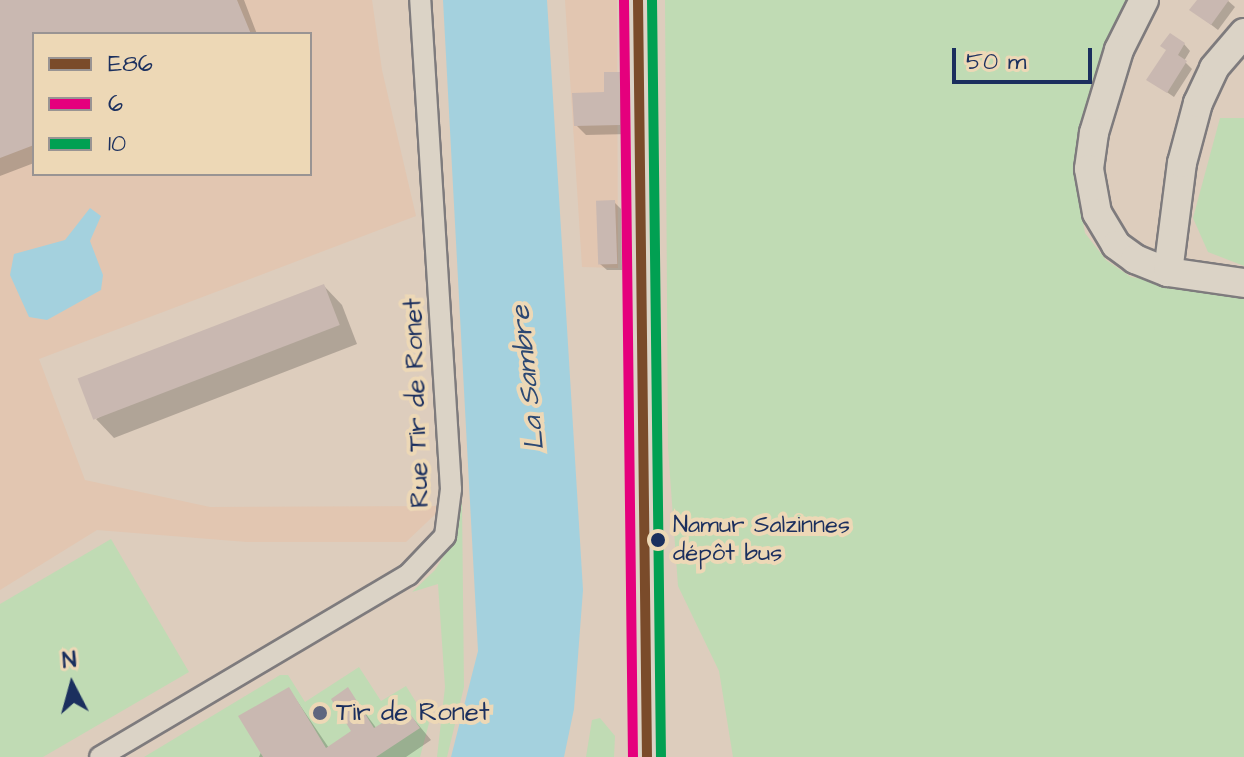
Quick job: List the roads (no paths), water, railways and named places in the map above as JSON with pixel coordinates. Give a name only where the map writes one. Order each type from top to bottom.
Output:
[{"type":"main road","points":[[638,0],[647,757]]},
{"type":"main road","points":[[1144,0],[1103,94],[1089,169],[1097,213],[1110,237],[1124,252],[1168,272],[1244,283]]},
{"type":"main road","points":[[1168,272],[1182,163],[1198,103],[1214,68],[1244,33]]},
{"type":"street","name":"Rue Tir de Ronet","points":[[100,757],[408,575],[445,536],[451,489],[420,0]]},
{"type":"water","name":"La Sambre","points":[[443,0],[547,0],[583,590],[574,709],[564,757],[451,757],[478,651]]},
{"type":"water","points":[[90,208],[101,216],[90,241],[103,275],[101,290],[47,320],[29,317],[10,275],[14,254],[65,240]]},
{"type":"place","name":"Namur Salzinnes dépôt bus","points":[[658,540]]},
{"type":"place","name":"Tir de Ronet","points":[[320,713]]}]
